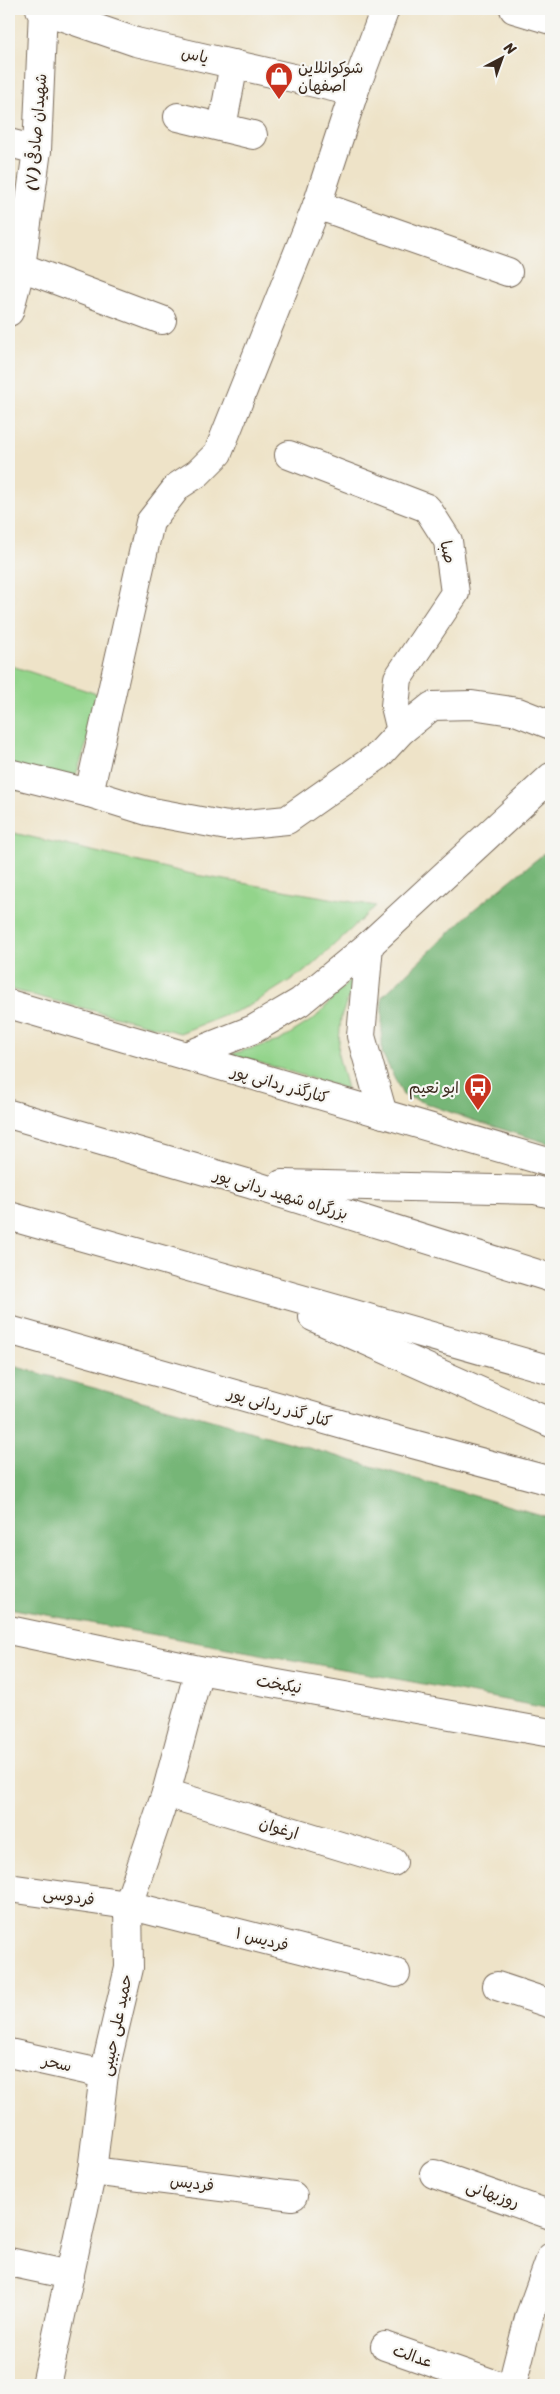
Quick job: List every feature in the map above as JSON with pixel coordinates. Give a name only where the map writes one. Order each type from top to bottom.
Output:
[{"type":"main road","name":"یاس","points":[[42,9],[136,42],[354,92]]},
{"type":"main road","name":"شهیدان صادقی (۷)","points":[[9,312],[21,267],[37,150],[42,9]]},
{"type":"main road","points":[[89,793],[150,522],[178,486],[198,473],[218,453],[317,205],[354,92],[385,9]]},
{"type":"main road","points":[[514,9],[551,20]]},
{"type":"main road","points":[[222,127],[234,64]]},
{"type":"main road","points":[[178,117],[253,135]]},
{"type":"main road","points":[[9,143],[37,150]]},
{"type":"main road","points":[[317,205],[508,272]]},
{"type":"main road","points":[[21,267],[162,320]]},
{"type":"main road","name":"صبا","points":[[289,455],[427,508],[448,541],[455,593],[398,678],[395,706],[401,731]]},
{"type":"main road","points":[[9,772],[89,793],[147,811],[227,826],[287,820],[378,756],[401,731],[432,706],[472,705],[518,712],[551,725]]},
{"type":"main road","points":[[186,1056],[254,1029],[300,1002],[369,945],[551,777]]},
{"type":"main road","points":[[369,945],[361,1036],[383,1114]]},
{"type":"main road","name":"کنارگذر ردانی پور","points":[[9,1004],[551,1163]]},
{"type":"main road","name":"بزرگراه شهید ردانی پور","points":[[9,1114],[250,1184],[551,1278]]},
{"type":"main road","points":[[250,1184],[535,1190],[551,1194]]},
{"type":"main road","points":[[9,1216],[551,1370]]},
{"type":"main road","points":[[222,1276],[551,1423]]},
{"type":"main road","name":"کنار گذر ردانی پور","points":[[9,1330],[368,1432],[551,1481]]},
{"type":"main road","name":"نیکبخت","points":[[9,1630],[199,1670],[551,1733]]},
{"type":"main road","name":"حمید علی حبیبی","points":[[46,2385],[92,2170],[104,2074],[129,1968],[128,1905],[166,1793],[199,1670]]},
{"type":"main road","name":"ارغوان","points":[[166,1793],[393,1862]]},
{"type":"main road","name":"فردوسی","points":[[9,1888],[128,1905]]},
{"type":"main road","name":"فردیس ۱","points":[[128,1905],[396,1972]]},
{"type":"main road","points":[[497,1986],[551,2004]]},
{"type":"main road","name":"سحر","points":[[9,2053],[104,2074]]},
{"type":"main road","name":"فردیس","points":[[92,2170],[293,2196]]},
{"type":"main road","name":"روزبهانی","points":[[434,2174],[551,2215]]},
{"type":"main road","points":[[512,2385],[530,2318],[551,2257]]},
{"type":"main road","points":[[9,2262],[70,2275]]},
{"type":"main road","name":"عدالت","points":[[385,2346],[497,2385]]},
{"type":"green space","points":[[9,665],[103,696],[68,798],[9,789]]},
{"type":"green space","points":[[9,832],[196,875],[376,906],[308,969],[249,1006],[180,1033],[9,989]]},
{"type":"green space","points":[[551,848],[551,1144],[472,1120],[403,1095],[382,1053],[382,997],[472,911]]},
{"type":"green space","points":[[358,971],[341,1017],[338,1055],[347,1089],[231,1054],[279,1041],[315,1018]]},
{"type":"green space","points":[[9,1365],[194,1415],[551,1518],[551,1709],[9,1608]]},
{"type":"place","name":"شوکوانلاین اصفهان","points":[[279,100]]},
{"type":"place","name":"ابو نعیم","points":[[478,1111]]}]
